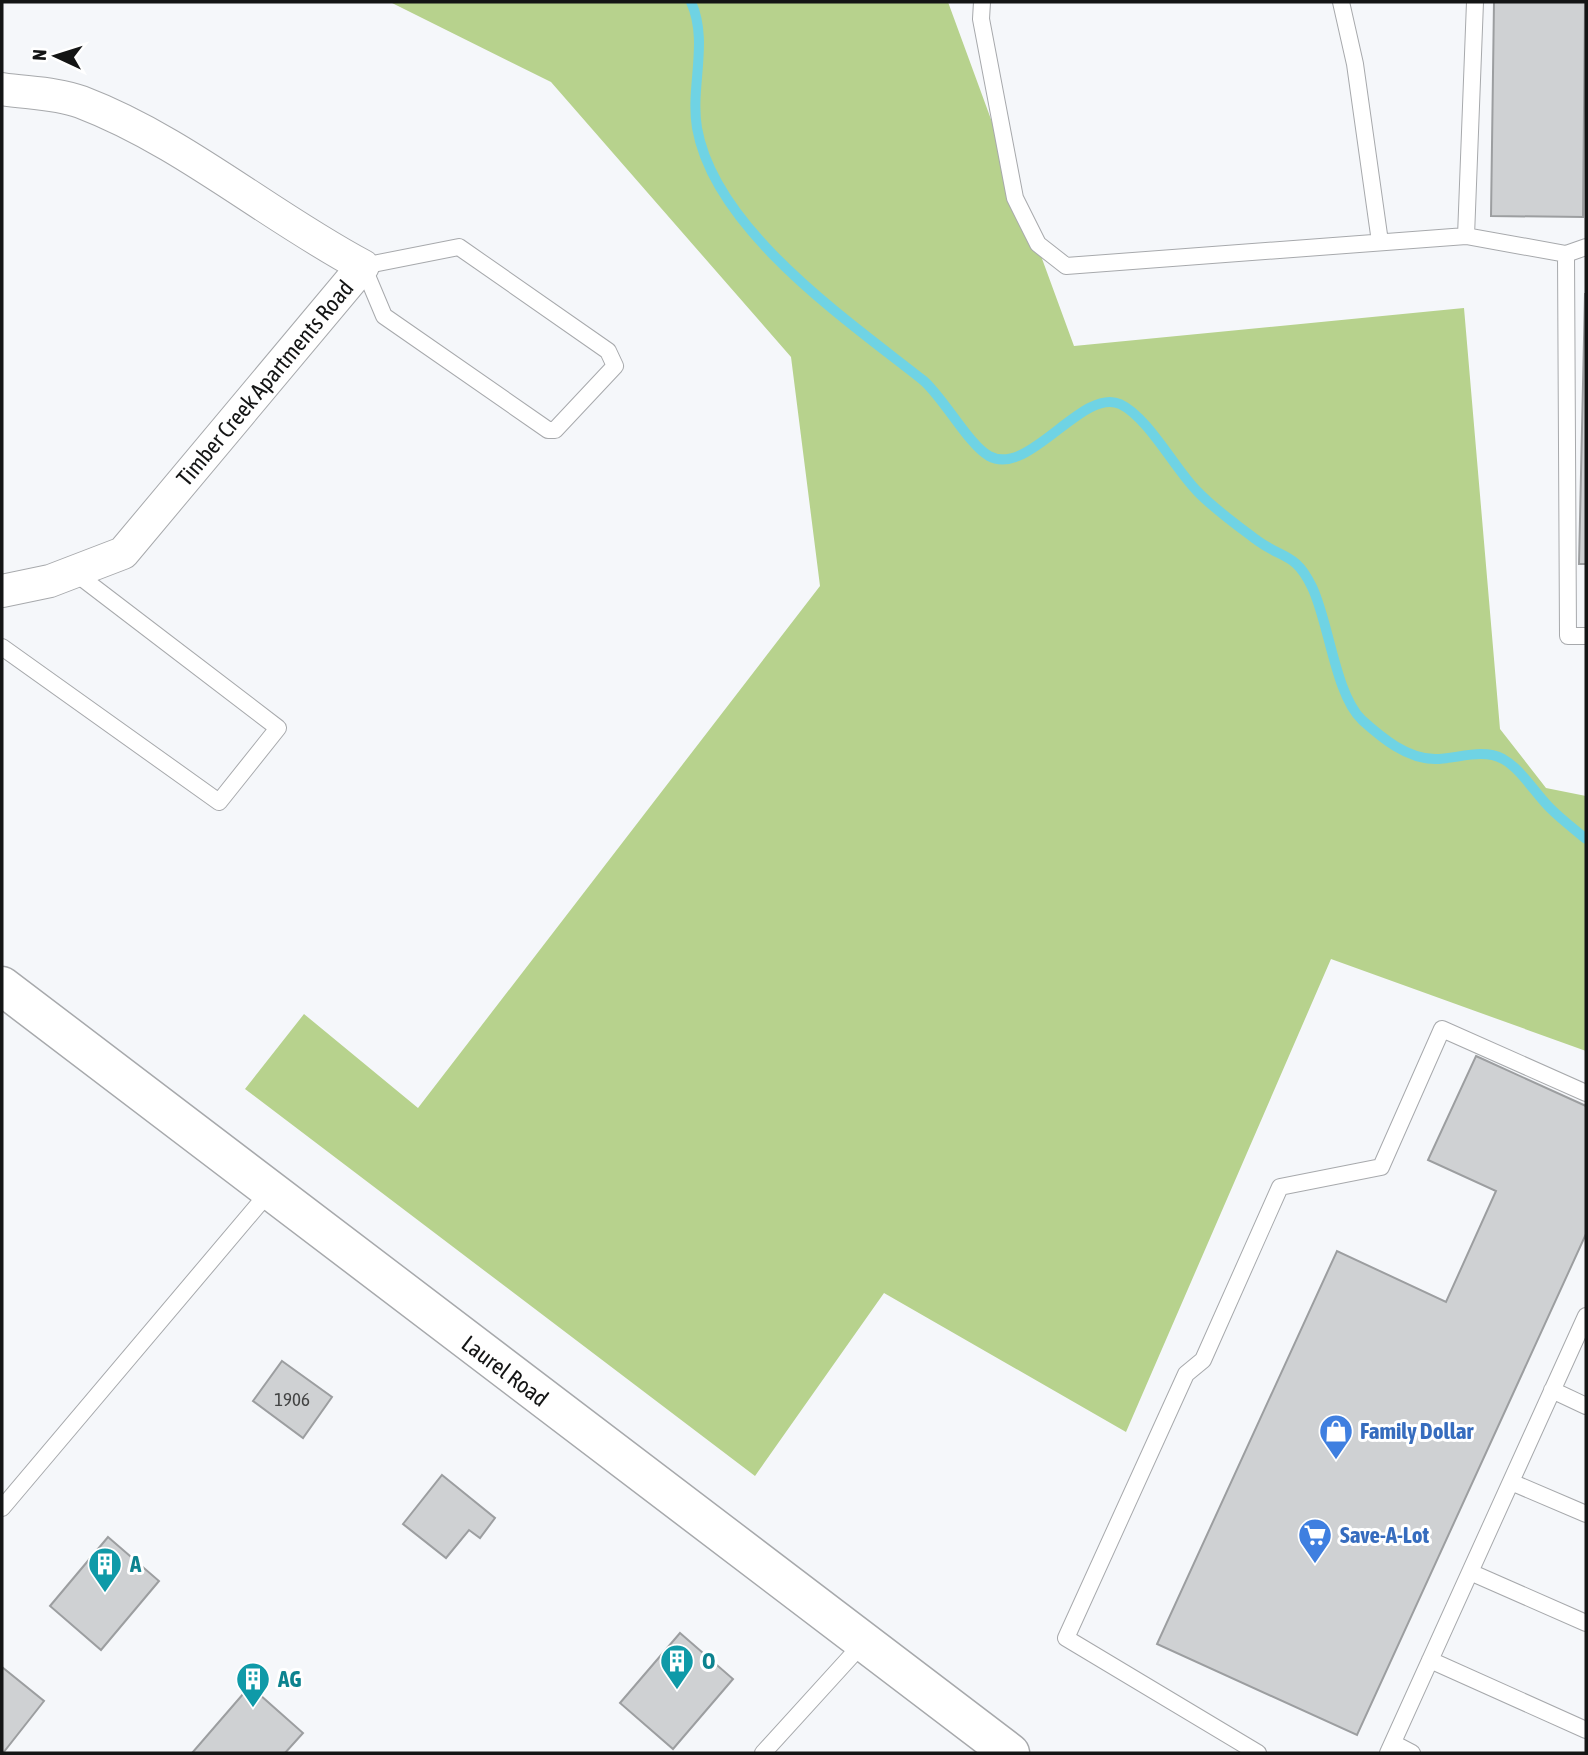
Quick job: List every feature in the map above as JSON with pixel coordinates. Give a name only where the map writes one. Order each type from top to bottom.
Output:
[{"type":"main road","name":"Laurel Road","points":[[2,986],[269,1192],[1010,1753]]},
{"type":"street","name":"Timber Creek Apartments Road","points":[[2,89],[78,101],[138,128],[205,168],[309,237],[363,266],[123,553],[50,581],[2,591]]},
{"type":"lane","points":[[982,2],[981,19],[1015,198],[1038,244],[1066,265],[1466,236],[1566,254],[1586,247]]},
{"type":"lane","points":[[1341,2],[1355,64],[1380,242]]},
{"type":"lane","points":[[1466,236],[1475,2]]},
{"type":"lane","points":[[459,247],[608,351],[615,366],[555,430],[548,430],[384,316],[363,266],[459,247]]},
{"type":"lane","points":[[1566,254],[1568,636],[1586,635]]},
{"type":"lane","points":[[2,647],[219,802],[278,728],[74,572]]},
{"type":"lane","points":[[1258,1753],[1066,1638],[1186,1374],[1203,1360],[1280,1187],[1381,1167],[1443,1029],[1586,1093]]},
{"type":"lane","points":[[2,1508],[269,1192]]},
{"type":"lane","points":[[1412,1753],[1390,1748],[1586,1316]]},
{"type":"lane","points":[[1552,1391],[1586,1406]]},
{"type":"lane","points":[[1511,1482],[1586,1514]]},
{"type":"lane","points":[[1470,1572],[1586,1623]]},
{"type":"lane","points":[[764,1753],[864,1642]]},
{"type":"lane","points":[[1430,1660],[1586,1730]]},
{"type":"green space","points":[[390,2],[948,2],[1074,346],[1464,308],[1500,729],[1546,788],[1586,796],[1586,1051],[1331,959],[1126,1432],[884,1293],[755,1476],[245,1089],[304,1014],[418,1108],[820,586],[791,357],[551,82]]},
{"type":"building","points":[[1494,2],[1585,2],[1583,217],[1491,216]]},
{"type":"building","points":[[1585,294],[1586,564],[1579,564]]},
{"type":"building","points":[[1476,1056],[1586,1106],[1586,1234],[1357,1735],[1157,1644],[1337,1251],[1446,1302],[1496,1191],[1428,1160]]},
{"type":"building","points":[[282,1361],[332,1397],[303,1438],[253,1401]]},
{"type":"building","points":[[442,1475],[495,1518],[480,1538],[469,1530],[446,1558],[403,1524]]},
{"type":"building","name":"A","points":[[108,1537],[159,1581],[101,1650],[50,1606]]},
{"type":"building","name":"O","points":[[680,1633],[733,1679],[673,1749],[620,1703]]},
{"type":"building","points":[[2,1667],[44,1701],[3,1753],[2,1753]]},
{"type":"building","name":"AG","points":[[250,1686],[303,1733],[285,1753],[192,1753]]},
{"type":"waterway","points":[[691,2],[699,33],[695,112],[709,166],[729,202],[756,237],[788,270],[924,381],[965,432],[989,456],[1005,459],[1021,455],[1089,408],[1105,402],[1120,404],[1130,411],[1151,431],[1204,498],[1258,541],[1300,568],[1318,602],[1345,693],[1362,720],[1405,751],[1425,758],[1443,759],[1487,754],[1503,759],[1522,775],[1554,812],[1586,839]]},
{"type":"place","name":"Family Dollar","points":[[1336,1461]]},
{"type":"place","name":"Save-A-Lot","points":[[1315,1565]]},
{"type":"place","name":"A","points":[[105,1594]]},
{"type":"place","name":"O","points":[[677,1691]]},
{"type":"place","name":"AG","points":[[253,1709]]}]
